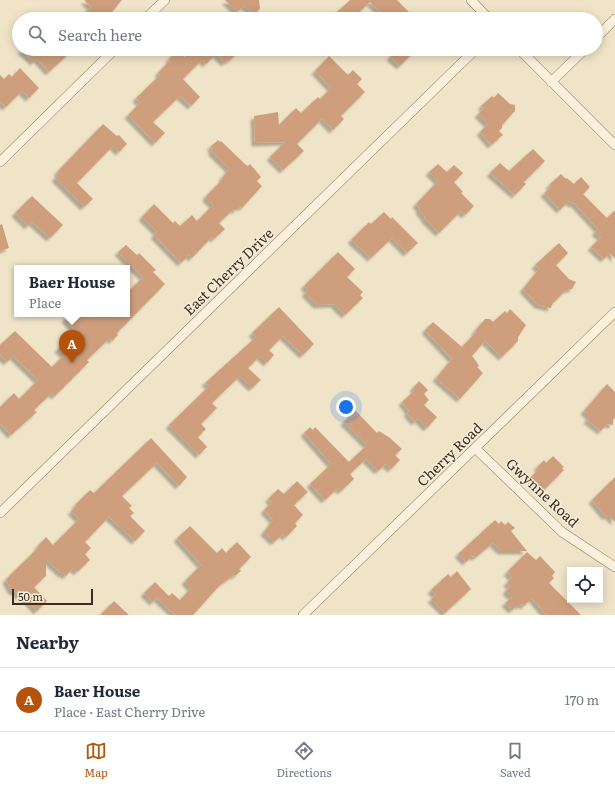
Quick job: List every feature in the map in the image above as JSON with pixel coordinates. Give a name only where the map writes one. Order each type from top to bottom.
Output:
[{"type":"street","points":[[152,12],[165,0]]},
{"type":"street","points":[[471,0],[482,12]]},
{"type":"street","points":[[603,31],[615,19]]},
{"type":"street","points":[[0,162],[108,56]]},
{"type":"street","name":"East Cherry Drive","points":[[0,513],[469,56]]},
{"type":"street","points":[[526,56],[615,145]]},
{"type":"street","points":[[551,82],[578,56]]},
{"type":"street","name":"Cherry Road","points":[[303,615],[615,312]]},
{"type":"street","name":"Gwynne Road","points":[[475,448],[562,532],[615,567]]},
{"type":"building","points":[[84,0],[122,0],[112,12],[86,12],[91,7]]},
{"type":"building","points":[[225,0],[259,0],[260,9],[257,12],[253,12],[244,6],[237,12]]},
{"type":"building","points":[[350,0],[397,0],[409,12],[380,12],[370,2],[359,12],[337,12]]},
{"type":"building","points":[[28,56],[66,56],[49,72],[37,59],[34,62]]},
{"type":"building","points":[[172,56],[214,56],[206,64],[202,60],[183,79],[200,97],[191,106],[180,96],[153,122],[165,133],[155,143],[128,115],[140,103],[136,98],[160,75],[158,73],[170,60],[169,59]]},
{"type":"building","points":[[218,56],[234,56],[229,61],[227,60],[225,63]]},
{"type":"building","points":[[329,56],[348,75],[353,70],[362,79],[357,84],[365,92],[341,116],[344,119],[333,130],[322,119],[297,144],[304,151],[283,170],[270,157],[285,142],[255,143],[254,116],[278,112],[279,125],[296,108],[301,113],[318,97],[320,99],[331,88],[315,71]]},
{"type":"building","points":[[391,56],[410,56],[400,66],[390,57]]},
{"type":"building","points":[[20,68],[39,88],[29,98],[22,91],[6,107],[0,102],[0,75],[4,79],[9,74],[12,77]]},
{"type":"building","points":[[498,93],[510,104],[515,105],[515,111],[502,125],[502,128],[499,131],[503,135],[491,145],[480,132],[488,124],[478,114],[484,108],[481,106],[492,96],[494,98]]},
{"type":"building","points":[[103,124],[117,136],[119,135],[127,144],[119,152],[113,146],[77,183],[93,199],[84,207],[55,178],[59,174],[57,172]]},
{"type":"building","points":[[218,140],[220,142],[221,141],[245,164],[248,166],[250,164],[261,177],[257,181],[262,186],[242,208],[240,206],[235,211],[234,209],[219,223],[225,229],[214,239],[212,237],[192,258],[189,255],[181,263],[154,235],[157,232],[142,217],[154,204],[173,223],[175,221],[180,226],[192,215],[197,221],[213,205],[206,198],[207,195],[223,179],[222,178],[229,169],[211,151],[213,149],[210,147]]},
{"type":"building","points":[[533,149],[545,161],[524,182],[526,184],[515,195],[490,173],[500,163],[509,171]]},
{"type":"building","points":[[438,164],[447,172],[454,165],[463,173],[454,182],[463,192],[461,193],[474,206],[465,215],[461,211],[439,233],[424,218],[425,217],[419,211],[420,209],[416,204],[438,181],[429,172]]},
{"type":"building","points":[[561,174],[574,184],[581,177],[590,187],[583,194],[607,218],[615,210],[615,259],[610,253],[604,259],[591,247],[601,237],[595,232],[598,229],[574,203],[572,204],[569,201],[560,210],[544,193],[551,187],[549,185]]},
{"type":"building","points":[[32,196],[63,225],[50,238],[32,222],[28,226],[15,213]]},
{"type":"building","points":[[384,212],[391,219],[392,217],[418,243],[407,253],[392,238],[371,258],[351,240],[369,222],[371,224]]},
{"type":"building","points":[[2,224],[9,248],[0,251],[0,225]]},
{"type":"building","points":[[559,243],[568,253],[556,265],[569,279],[576,282],[572,289],[566,290],[552,304],[551,308],[538,305],[523,289],[539,269],[535,265]]},
{"type":"building","points":[[126,245],[137,255],[139,253],[156,270],[153,272],[165,284],[117,333],[118,335],[112,341],[110,338],[87,360],[89,362],[55,396],[52,393],[34,410],[37,412],[11,435],[0,423],[0,407],[14,393],[19,399],[38,380],[13,356],[7,362],[0,355],[0,345],[15,331],[52,367],[64,355],[58,349],[76,331],[65,319],[67,317],[130,317],[130,290],[143,277],[118,252]]},
{"type":"building","points":[[338,252],[355,269],[347,277],[363,292],[360,295],[363,298],[345,315],[334,304],[317,305],[305,293],[308,290],[304,286]]},
{"type":"building","points":[[279,307],[314,344],[303,355],[283,336],[269,350],[274,355],[267,363],[260,356],[248,368],[261,380],[252,388],[240,376],[212,403],[217,408],[201,424],[206,429],[198,437],[207,447],[199,455],[169,425],[209,386],[205,383],[256,337],[252,333]]},
{"type":"building","points":[[510,309],[526,325],[518,337],[518,341],[502,357],[485,341],[472,356],[479,366],[477,367],[483,373],[460,399],[436,378],[452,359],[425,330],[433,322],[462,347],[476,332],[475,331],[485,319],[490,319],[493,322],[505,311],[507,313]]},
{"type":"building","points":[[419,381],[428,390],[424,394],[429,400],[424,405],[437,417],[427,428],[418,419],[415,422],[407,413],[409,411],[402,402],[415,390],[413,388]]},
{"type":"building","points":[[607,384],[615,392],[615,418],[613,420],[613,425],[607,424],[601,431],[587,420],[590,417],[584,411]]},
{"type":"building","points":[[355,410],[377,433],[379,431],[390,438],[402,449],[395,455],[400,460],[391,469],[386,464],[377,470],[366,459],[350,474],[354,479],[341,491],[338,488],[325,500],[310,484],[331,464],[304,433],[310,427],[313,430],[315,427],[349,462],[367,445],[344,422]]},
{"type":"building","points":[[151,438],[187,477],[179,486],[157,463],[122,496],[132,506],[129,508],[134,513],[130,516],[145,531],[135,541],[109,517],[85,542],[91,548],[85,554],[90,560],[77,572],[73,568],[66,576],[46,559],[46,576],[34,587],[47,601],[37,611],[27,600],[25,601],[14,591],[12,591],[6,580],[38,548],[37,547],[46,537],[53,545],[79,519],[71,511],[76,507],[75,505],[90,490],[94,493]]},
{"type":"building","points":[[553,456],[564,467],[562,468],[564,470],[543,491],[530,478],[539,469],[537,467],[544,460],[546,463]]},
{"type":"building","points":[[615,477],[615,522],[608,515],[606,517],[592,500]]},
{"type":"building","points":[[297,481],[308,492],[294,505],[303,515],[295,523],[297,526],[286,537],[283,534],[274,542],[264,532],[273,520],[264,510],[272,502],[268,499],[278,489],[284,494]]},
{"type":"building","points":[[495,520],[499,524],[501,521],[505,525],[508,522],[515,528],[511,531],[527,551],[501,551],[493,543],[476,557],[472,556],[466,562],[458,554]]},
{"type":"building","points":[[190,526],[217,553],[222,548],[226,553],[237,542],[251,557],[239,569],[241,571],[220,585],[193,615],[175,615],[157,598],[153,602],[144,593],[155,582],[169,596],[172,593],[180,600],[191,588],[185,581],[201,565],[177,538]]},
{"type":"building","points":[[527,552],[536,560],[540,556],[555,572],[552,576],[554,578],[549,583],[567,601],[567,603],[569,603],[581,615],[546,615],[532,598],[524,606],[522,604],[519,606],[518,605],[512,610],[505,603],[512,597],[506,591],[510,586],[507,583],[512,577],[507,572]]},
{"type":"building","points":[[457,571],[471,589],[445,613],[431,599],[436,595],[431,590],[448,574],[451,577]]},
{"type":"building","points":[[114,601],[129,615],[100,615]]},
{"type":"place","name":"Baer House","points":[[72,363]]}]
